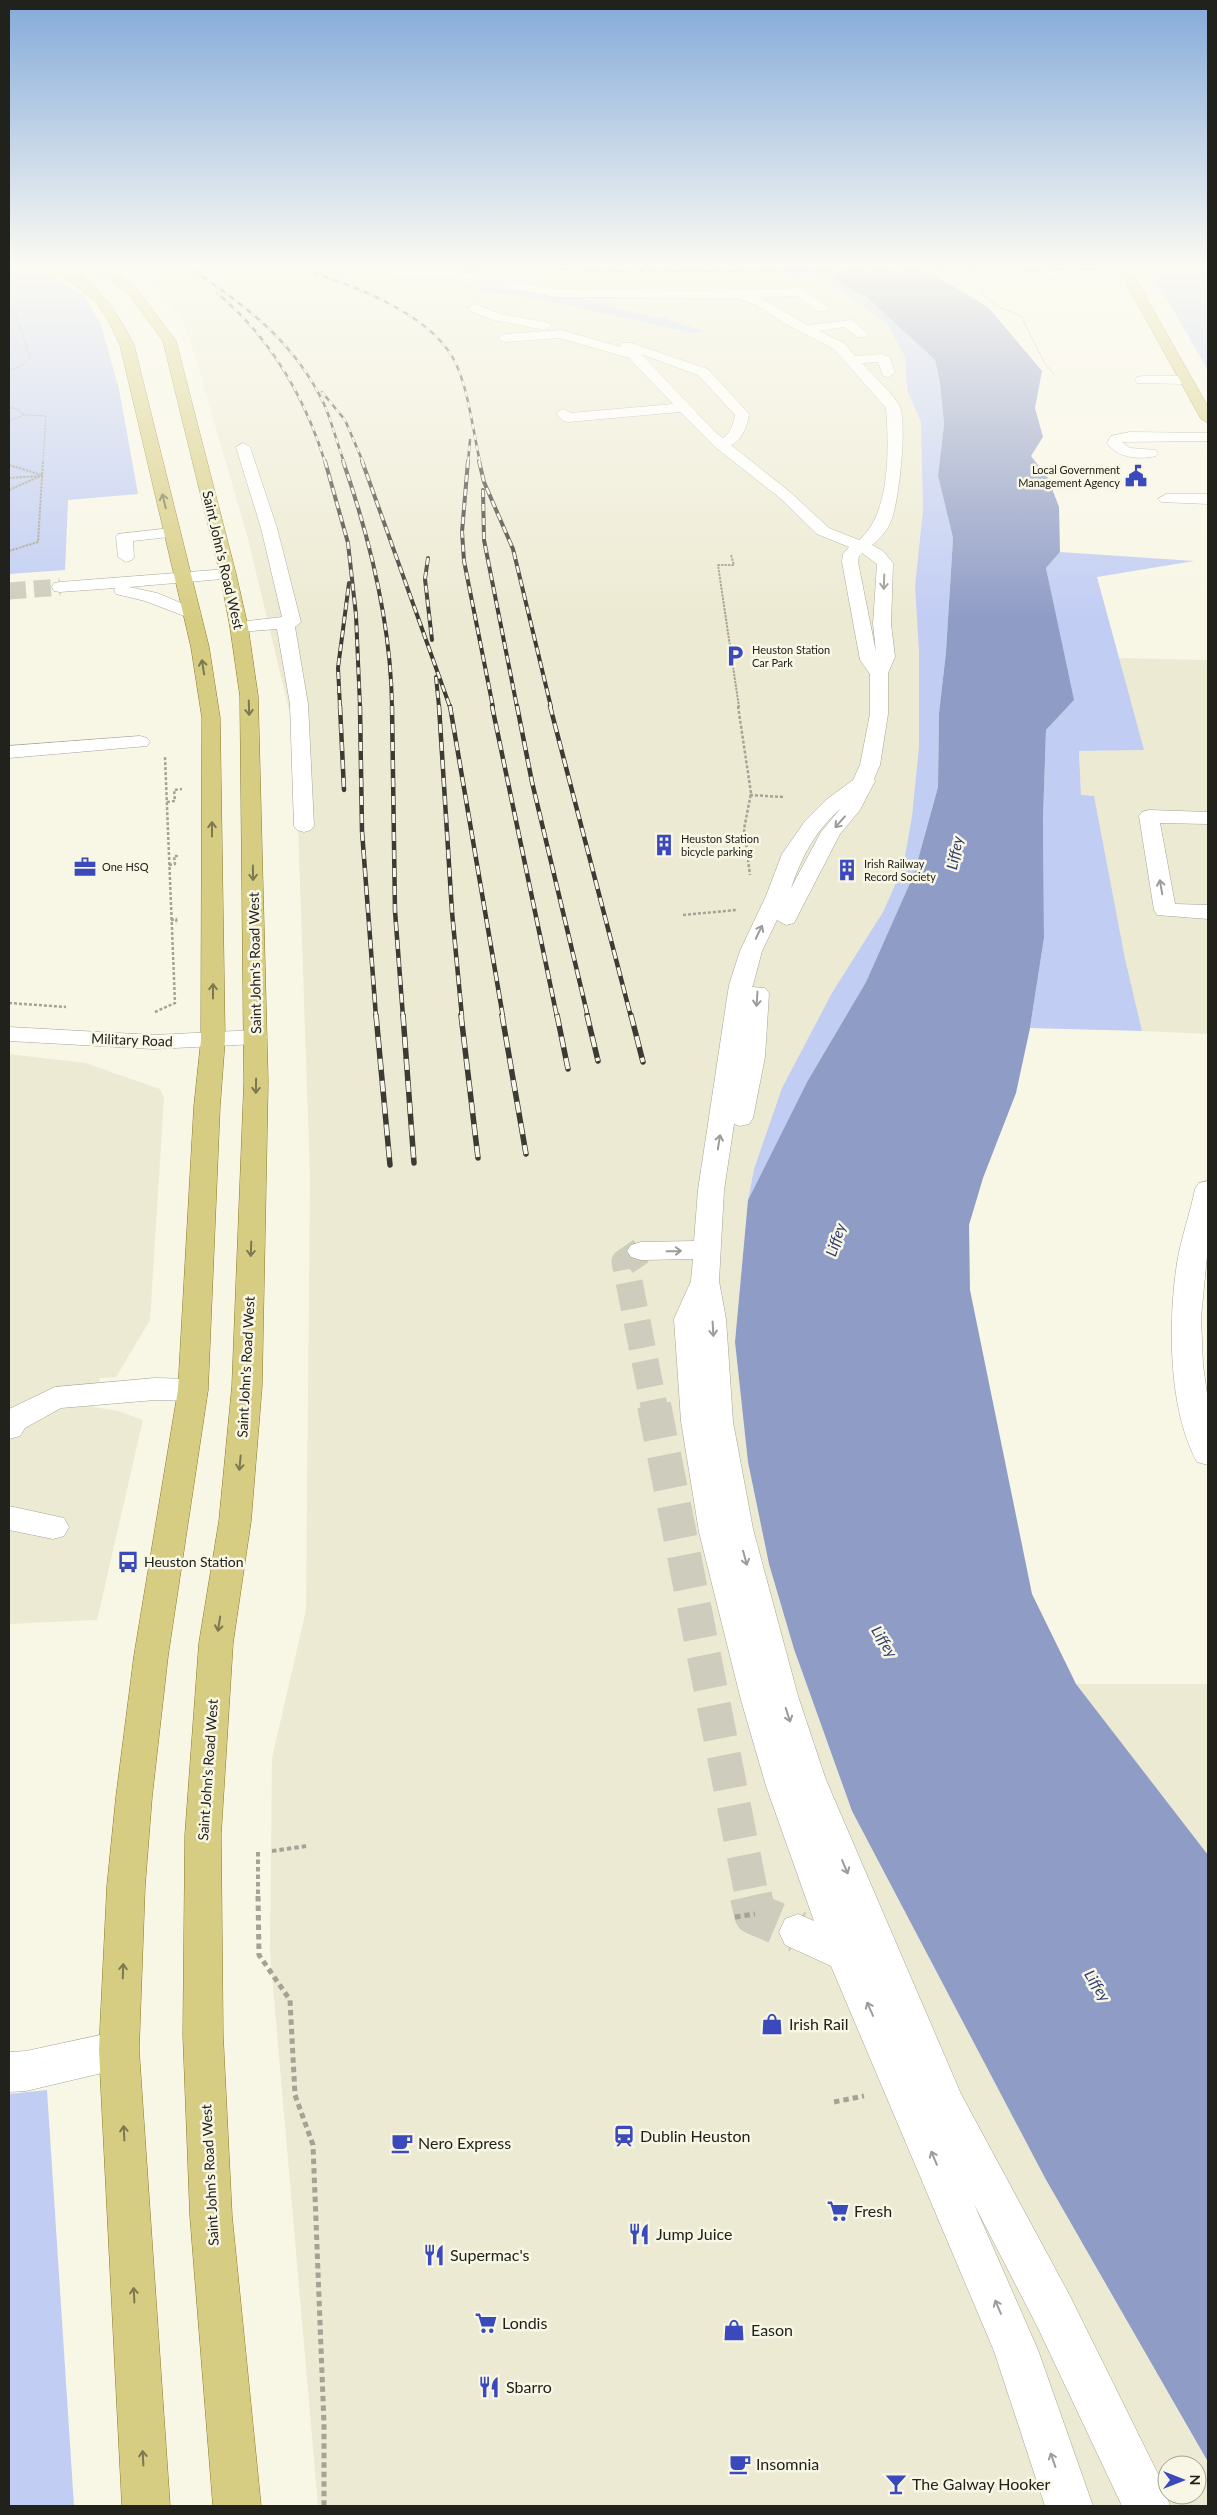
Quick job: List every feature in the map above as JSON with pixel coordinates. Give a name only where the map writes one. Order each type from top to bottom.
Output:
[{"type":"main road","points":[[136,384],[200,647],[211,718],[213,1040],[207,1106],[193,1390],[151,1656],[134,1797],[126,1886],[119,2050],[146,2506]]},
{"type":"main road","name":"Saint John's Road West","points":[[180,384],[228,574],[239,627],[248,696],[256,1037],[247,1386],[235,1522],[216,1643],[203,1835],[203,2035],[210,2206],[237,2506]]},
{"type":"main road","points":[[1188,384],[1208,419]]},
{"type":"street","points":[[661,384],[720,444],[785,495],[825,533],[861,546],[877,554],[885,563],[882,624],[886,657],[878,674],[879,714],[870,765],[865,781],[850,810],[831,832],[801,885],[770,951],[758,986],[753,1057],[725,1192],[710,1223],[706,1265],[712,1320],[718,1422],[737,1529],[781,1696],[808,1780],[947,2108],[1054,2312],[1144,2497],[1146,2506]]},
{"type":"street","points":[[714,384],[742,414],[741,423],[731,440],[720,444]]},
{"type":"street","points":[[873,384],[893,408],[895,421],[890,498],[879,531],[850,554],[850,562],[869,660],[878,674]]},
{"type":"street","points":[[564,413],[568,418],[683,407]]},
{"type":"street","points":[[1151,453],[1124,451],[1116,447],[1114,443],[1116,439],[1130,436],[1208,437]]},
{"type":"street","points":[[239,627],[292,622],[269,528],[243,447]]},
{"type":"street","points":[[1166,499],[1208,499]]},
{"type":"street","points":[[126,557],[124,537],[172,533]]},
{"type":"street","points":[[60,587],[183,579],[228,574]]},
{"type":"street","points":[[98,584],[151,597],[192,614]]},
{"type":"street","points":[[285,622],[299,704],[304,826]]},
{"type":"street","points":[[9,752],[140,742]]},
{"type":"street","points":[[1208,818],[1148,816],[1165,910],[1208,912]]},
{"type":"street","name":"Military Road","points":[[9,1034],[154,1042],[256,1037]]},
{"type":"street","points":[[1207,1450],[1194,1404],[1187,1340],[1190,1272],[1208,1189]]},
{"type":"street","points":[[641,1251],[706,1265]]},
{"type":"street","points":[[706,1265],[688,1319],[696,1421],[715,1532],[742,1646],[784,1786],[845,1953],[1016,2350],[1069,2506]]},
{"type":"street","points":[[9,1428],[14,1420],[55,1398],[155,1389],[193,1390]]},
{"type":"street","points":[[9,1518],[53,1527]]},
{"type":"street","points":[[798,1932],[845,1953]]},
{"type":"street","points":[[9,2072],[26,2071],[119,2050]]},
{"type":"path","points":[[9,408],[15,408],[25,415]]},
{"type":"path","points":[[9,421],[25,415],[46,416],[38,542],[13,548],[9,547]]},
{"type":"path","points":[[9,465],[43,475]]},
{"type":"path","points":[[9,478],[43,475]]},
{"type":"path","points":[[9,490],[43,475]]},
{"type":"path","points":[[9,552],[13,548]]},
{"type":"path","points":[[731,556],[734,565],[718,565],[750,795],[744,829],[747,863]]},
{"type":"path","points":[[154,1013],[175,1004],[165,749]]},
{"type":"path","points":[[167,802],[175,801],[174,790],[183,789]]},
{"type":"path","points":[[750,795],[783,797]]},
{"type":"path","points":[[170,865],[175,864],[174,856],[179,856]]},
{"type":"path","points":[[683,915],[737,910]]},
{"type":"path","points":[[171,920],[176,920],[177,924]]},
{"type":"path","points":[[272,1851],[307,1846]]},
{"type":"path","points":[[258,1852],[259,1955],[290,2000],[295,2095],[313,2145],[324,2424],[324,2506]]},
{"type":"path","points":[[735,1917],[755,1914]]},
{"type":"shaded area","points":[[9,384],[118,384],[138,494],[68,500],[65,570],[9,574]]},
{"type":"shaded area","points":[[203,384],[907,384],[907,390],[921,422],[923,510],[915,586],[919,652],[919,746],[912,816],[903,867],[883,912],[782,1088],[754,1169],[748,1200],[735,1342],[748,1462],[769,1564],[794,1649],[852,1811],[1045,2178],[1203,2455],[1157,2455],[1157,2505],[1207,2505],[1207,2461],[1208,2506],[318,2506],[270,1952],[272,1758],[306,1610],[310,1177],[295,735],[248,539]]},
{"type":"shaded area","points":[[907,384],[940,384],[944,424],[938,476],[953,538],[946,652],[939,713],[938,787],[914,874],[866,982],[807,1082],[748,1200],[754,1169],[782,1088],[832,993],[883,912],[903,867],[912,816],[919,746],[919,652],[915,586],[923,510],[921,422],[907,390]]},
{"type":"shaded area","points":[[1060,552],[1194,561],[1097,577],[1144,750],[1079,751],[1081,795],[1094,796],[1125,959],[1142,1031],[1030,1028],[1044,938],[1043,819],[1046,730],[1073,701],[1046,568]]},
{"type":"shaded area","points":[[1117,658],[1208,660],[1208,1034],[1142,1031],[1081,795],[1079,751],[1140,750]]},
{"type":"shaded area","points":[[9,1054],[85,1063],[160,1089],[164,1098],[150,1320],[116,1377],[100,1378],[93,1407],[118,1411],[143,1420],[97,1620],[9,1624]]},
{"type":"shaded area","points":[[1076,1684],[1208,1684],[1208,1855],[1104,1721]]},
{"type":"shaded area","points":[[47,2090],[74,2506],[9,2506],[9,2094]]},
{"type":"water","name":"Liffey","points":[[940,384],[1039,384],[1035,408],[1043,437],[1031,456],[1048,478],[1059,507],[1060,552],[1046,568],[1074,700],[1046,730],[1043,819],[1044,938],[1030,1028],[1016,1093],[983,1178],[969,1225],[970,1290],[1032,1594],[1076,1684],[1208,1855],[1208,2462],[1207,2455],[1204,2455],[1045,2178],[852,1811],[794,1649],[769,1564],[748,1462],[735,1342],[748,1200],[807,1082],[866,982],[914,874],[938,787],[939,713],[946,652],[953,538],[938,476],[944,424]]},
{"type":"tunnel","points":[[9,591],[60,587]]},
{"type":"tunnel","points":[[641,1251],[625,1262],[654,1406]]},
{"type":"tunnel","points":[[654,1405],[752,1897]]},
{"type":"tunnel","points":[[751,1896],[755,1914],[798,1932]]},
{"type":"railway","points":[[292,384],[317,437],[325,462]]},
{"type":"railway","points":[[314,384],[330,418],[344,462]]},
{"type":"railway","points":[[464,384],[480,462]]},
{"type":"railway","points":[[322,392],[345,420],[363,462]]},
{"type":"railway","points":[[468,462],[470,440]]},
{"type":"railway","points":[[325,461],[348,543],[356,615],[360,707]]},
{"type":"railway","points":[[343,461],[362,521],[377,582],[388,645],[392,707]]},
{"type":"railway","points":[[362,461],[450,707]]},
{"type":"railway","points":[[468,461],[462,532],[464,561],[493,707]]},
{"type":"railway","points":[[479,461],[484,482],[513,549],[551,707]]},
{"type":"railway","points":[[483,490],[484,540],[517,707]]},
{"type":"railway","points":[[428,558],[425,579],[432,640]]},
{"type":"railway","points":[[340,707],[338,668],[349,583]]},
{"type":"railway","points":[[436,677],[439,707]]},
{"type":"railway","points":[[340,706],[344,790]]},
{"type":"railway","points":[[360,706],[362,831],[376,1017]]},
{"type":"railway","points":[[392,706],[395,911],[403,1017]]},
{"type":"railway","points":[[439,706],[452,912],[462,1017]]},
{"type":"railway","points":[[450,706],[503,1017]]},
{"type":"railway","points":[[492,706],[557,1017]]},
{"type":"railway","points":[[517,706],[532,782],[588,1017]]},
{"type":"railway","points":[[550,706],[631,1017]]},
{"type":"railway","points":[[376,1015],[390,1165]]},
{"type":"railway","points":[[403,1015],[414,1163]]},
{"type":"railway","points":[[461,1015],[478,1158]]},
{"type":"railway","points":[[502,1015],[526,1154]]},
{"type":"railway","points":[[557,1015],[568,1069]]},
{"type":"railway","points":[[587,1015],[598,1061]]},
{"type":"railway","points":[[631,1015],[643,1062]]},
{"type":"place","name":"Local Government Management Agency","points":[[1136,476]]},
{"type":"place","name":"Heuston Station Car Park","points":[[735,656]]},
{"type":"place","name":"Heuston Station bicycle parking","points":[[664,845]]},
{"type":"place","name":"One HSQ","points":[[85,867]]},
{"type":"place","name":"Irish Railway Record Society","points":[[847,870]]},
{"type":"place","name":"Heuston Station","points":[[128,1562]]},
{"type":"place","name":"Irish Rail","points":[[772,2024]]},
{"type":"place","name":"Dublin Heuston","points":[[624,2136]]},
{"type":"place","name":"Nero Express","points":[[402,2143]]},
{"type":"place","name":"Fresh","points":[[838,2211]]},
{"type":"place","name":"Jump Juice","points":[[639,2234]]},
{"type":"place","name":"Supermac's","points":[[434,2255]]},
{"type":"place","name":"Londis","points":[[486,2323]]},
{"type":"place","name":"Eason","points":[[734,2330]]},
{"type":"place","name":"Sbarro","points":[[489,2387]]},
{"type":"place","name":"Insomnia","points":[[740,2464]]},
{"type":"place","name":"The Galway Hooker","points":[[896,2484]]}]
